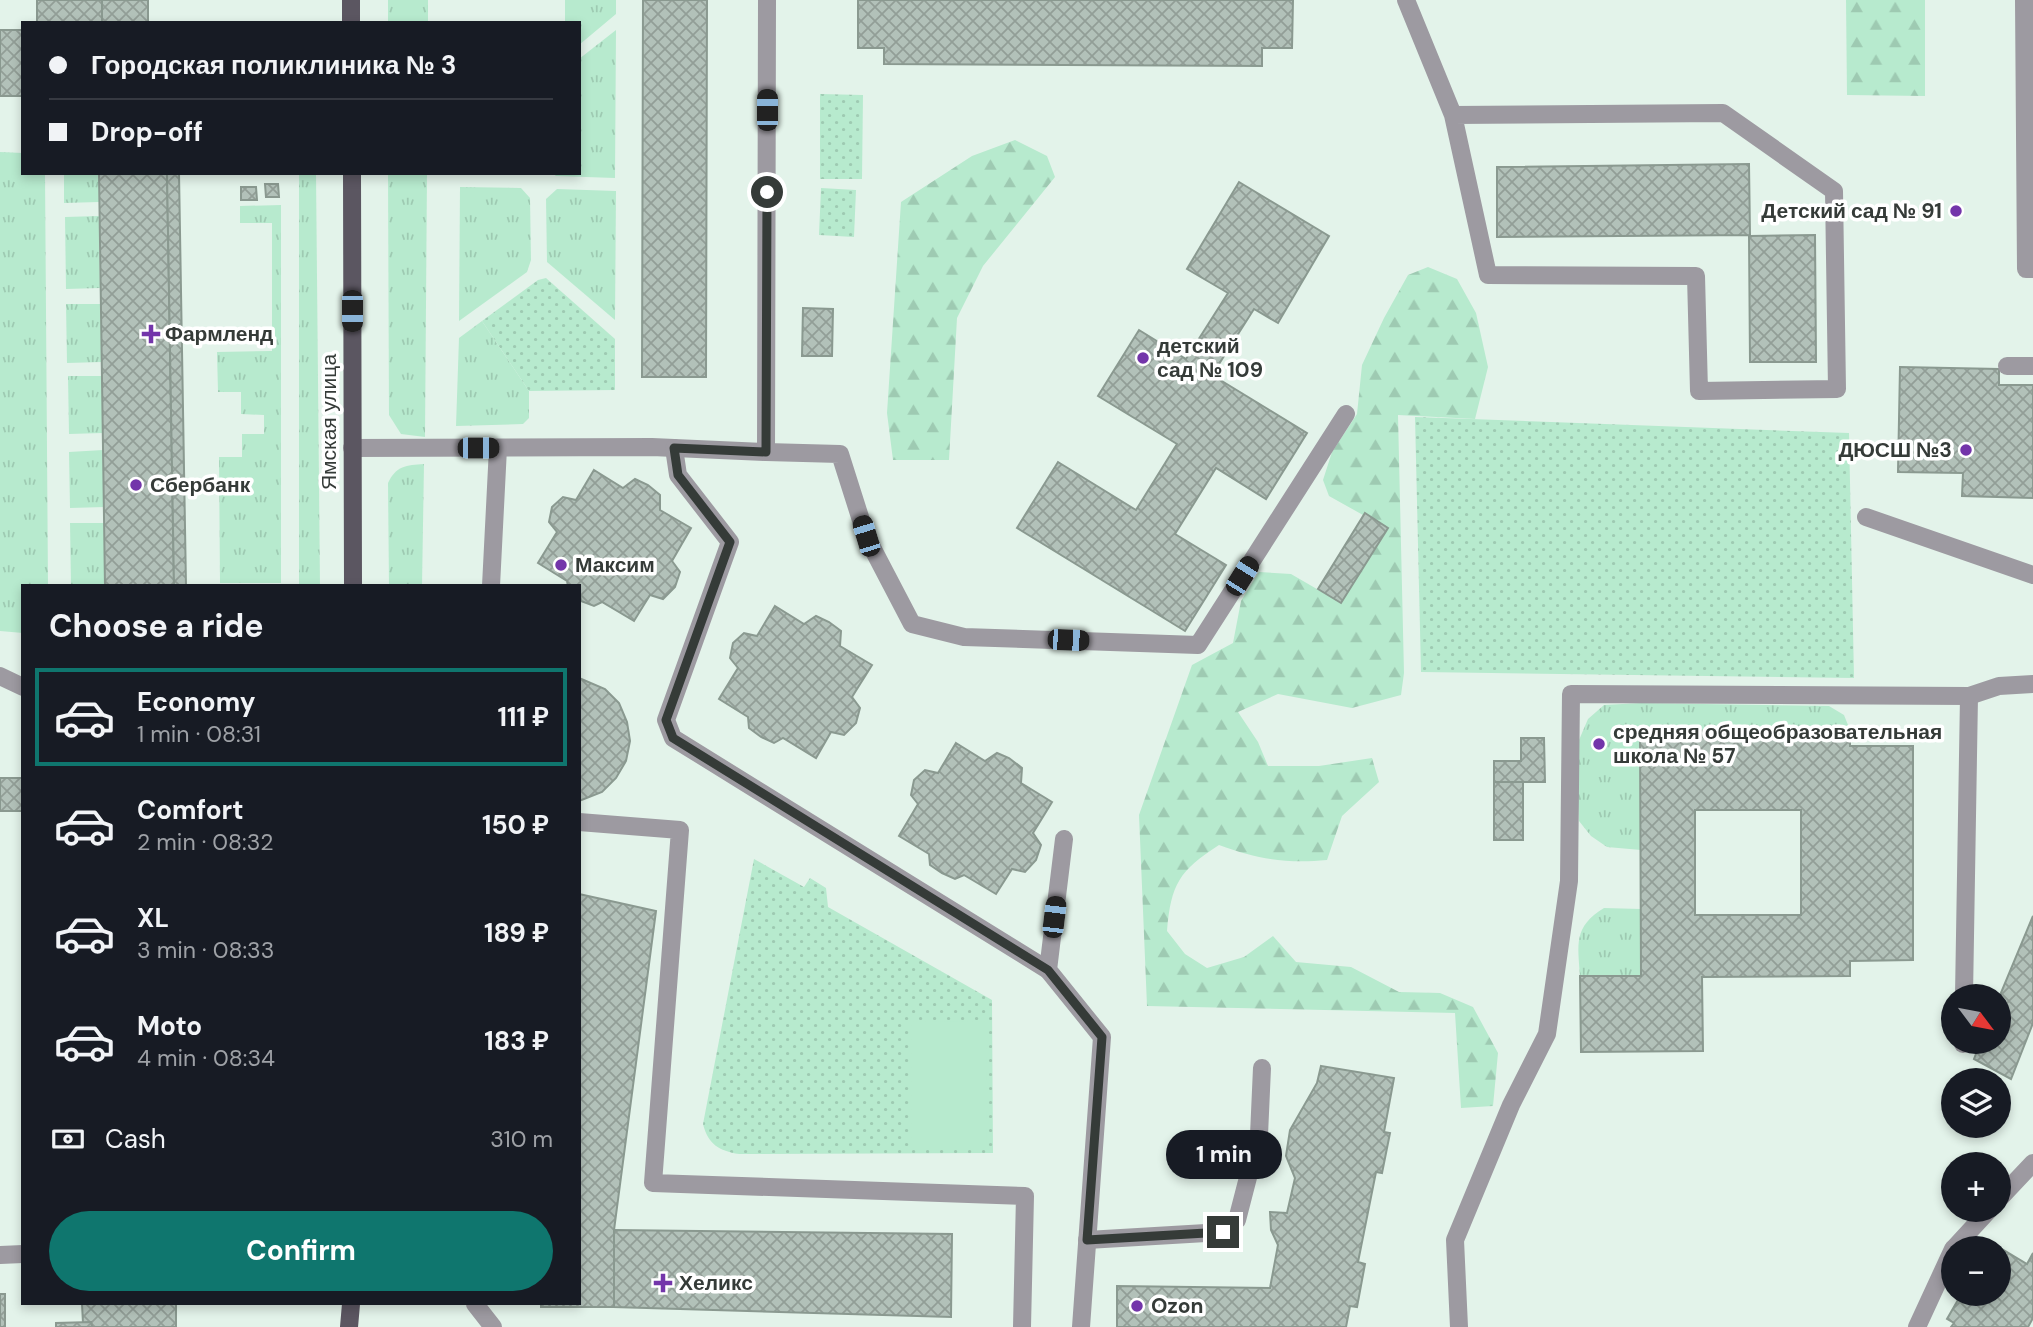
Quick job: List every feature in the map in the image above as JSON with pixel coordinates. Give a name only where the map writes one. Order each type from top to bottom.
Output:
[{"type":"main road","points":[[351,0],[351,21]]},
{"type":"main road","name":"Ямская улица","points":[[352,175],[354,584]]},
{"type":"main road","points":[[349,1327],[351,1305]]},
{"type":"street","points":[[766,452],[767,0]]},
{"type":"street","points":[[1406,0],[1453,115],[1488,275],[1696,276],[1699,391],[1838,389],[1834,191],[1723,113],[1453,115]]},
{"type":"street","points":[[2024,0],[2026,269],[2033,269]]},
{"type":"street","points":[[2007,366],[2033,366]]},
{"type":"street","points":[[352,448],[674,448],[840,454],[866,536],[912,624],[964,636],[1198,645],[1346,414]]},
{"type":"street","points":[[491,584],[498,448]]},
{"type":"street","points":[[674,448],[678,475],[730,542],[666,720],[673,738],[1048,970],[1102,1037],[1081,1327]]},
{"type":"street","points":[[1866,517],[2033,575]]},
{"type":"street","points":[[0,676],[21,686]]},
{"type":"street","points":[[1459,1327],[1455,1240],[1511,1105],[1547,1034],[1569,881],[1571,694],[1969,696],[1999,686],[2033,684]]},
{"type":"street","points":[[1964,984],[1969,696]]},
{"type":"street","points":[[581,821],[680,830],[653,1183],[1025,1196],[1022,1327]]},
{"type":"street","points":[[1048,970],[1064,839]]},
{"type":"street","points":[[1087,1240],[1223,1232],[1237,1220],[1259,1135],[1262,1068]]},
{"type":"street","points":[[2011,1186],[2033,1163]]},
{"type":"street","points":[[1965,1236],[1978,1222]]},
{"type":"street","points":[[0,1255],[21,1254]]},
{"type":"street","points":[[1917,1327],[1941,1276]]},
{"type":"street","points":[[476,1305],[493,1327]]},
{"type":"green space","points":[[388,0],[428,0],[428,21],[388,21]]},
{"type":"green space","points":[[565,0],[616,0],[616,14],[581,43],[581,21],[565,21]]},
{"type":"green space","points":[[1846,0],[1925,0],[1925,96],[1847,95]]},
{"type":"green space","points":[[616,30],[615,178],[555,175],[581,175],[581,57]]},
{"type":"green space","points":[[820,94],[863,95],[862,179],[820,179]]},
{"type":"green space","points":[[1015,140],[1047,156],[1055,177],[983,266],[957,318],[949,460],[893,460],[887,413],[901,202],[972,156]]},
{"type":"green space","points":[[0,152],[21,153],[21,175],[45,175],[48,584],[21,584],[21,633],[0,631]]},
{"type":"green space","points":[[64,175],[99,175],[99,202],[64,203]]},
{"type":"green space","points":[[299,175],[316,175],[320,584],[299,584]]},
{"type":"green space","points":[[388,175],[427,175],[425,437],[401,434],[389,415]]},
{"type":"green space","points":[[460,187],[521,188],[530,198],[531,260],[527,272],[459,321]]},
{"type":"green space","points":[[821,188],[856,190],[854,237],[819,235]]},
{"type":"green space","points":[[557,189],[616,191],[615,320],[547,262],[546,199]]},
{"type":"green space","points":[[281,205],[281,583],[220,583],[219,457],[242,457],[242,434],[264,434],[264,415],[241,414],[241,392],[218,392],[217,352],[272,351],[272,223],[240,223],[240,206]]},
{"type":"green space","points":[[99,216],[100,288],[66,289],[65,217]]},
{"type":"green space","points":[[1428,267],[1457,279],[1476,313],[1488,367],[1475,419],[1398,415],[1404,673],[1401,695],[1352,708],[1278,694],[1238,712],[1258,742],[1268,766],[1319,766],[1372,758],[1379,782],[1342,816],[1327,860],[1272,859],[1219,845],[1205,854],[1186,871],[1175,890],[1167,931],[1185,954],[1207,968],[1244,957],[1273,936],[1296,962],[1351,967],[1399,992],[1440,993],[1473,1007],[1498,1053],[1493,1106],[1461,1108],[1455,1013],[1147,1006],[1139,815],[1192,665],[1233,643],[1241,601],[1259,572],[1291,574],[1341,603],[1388,529],[1329,496],[1323,480],[1332,452],[1357,414],[1362,365],[1384,318],[1408,275]]},
{"type":"green space","points":[[546,278],[615,339],[615,390],[529,391],[482,321],[538,280]]},
{"type":"green space","points":[[66,304],[101,304],[102,362],[67,363]]},
{"type":"green space","points":[[482,321],[529,391],[529,418],[523,424],[456,426],[459,338]]},
{"type":"green space","points":[[68,376],[102,376],[103,433],[69,434]]},
{"type":"green space","points":[[1415,417],[1849,433],[1854,678],[1421,672]]},
{"type":"green space","points":[[103,450],[105,507],[70,508],[69,452]]},
{"type":"green space","points":[[424,464],[422,584],[389,584],[388,483],[394,473],[412,465]]},
{"type":"green space","points":[[70,523],[104,523],[105,584],[71,584]]},
{"type":"green space","points":[[1641,703],[1829,706],[1844,715],[1850,730],[1640,731],[1641,850],[1607,847],[1591,836],[1579,821],[1579,740],[1588,719],[1604,705]]},
{"type":"green space","points":[[754,859],[804,887],[810,878],[826,888],[828,907],[992,1000],[993,1153],[739,1154],[726,1151],[711,1141],[703,1124]]},
{"type":"green space","points":[[1604,908],[1641,909],[1641,976],[1580,976],[1579,945],[1582,929]]},
{"type":"green space","points":[[986,1021],[987,1147],[912,1147],[912,1022]]},
{"type":"building","points":[[37,0],[102,0],[102,21],[37,21]]},
{"type":"building","points":[[102,0],[148,0],[148,21],[102,21]]},
{"type":"building","points":[[643,0],[707,0],[706,377],[642,377]]},
{"type":"building","points":[[858,0],[1293,0],[1292,48],[1262,48],[1262,66],[884,64],[884,48],[858,48]]},
{"type":"building","points":[[0,30],[21,30],[21,96],[0,96]]},
{"type":"building","points":[[1749,164],[1750,236],[1815,235],[1816,362],[1750,362],[1749,235],[1497,237],[1497,167]]},
{"type":"building","points":[[99,175],[167,175],[174,584],[105,584]]},
{"type":"building","points":[[167,175],[179,175],[186,584],[174,584]]},
{"type":"building","points":[[1239,182],[1329,236],[1278,323],[1254,309],[1212,375],[1307,433],[1266,499],[1216,468],[1175,534],[1226,565],[1185,631],[1017,528],[1058,462],[1136,510],[1177,444],[1098,396],[1139,330],[1186,359],[1228,293],[1187,269]]},
{"type":"building","points":[[265,184],[278,184],[279,197],[266,197]]},
{"type":"building","points":[[241,187],[256,187],[257,200],[241,200]]},
{"type":"building","points":[[803,308],[833,309],[832,356],[802,356]]},
{"type":"building","name":"ДЮСШ №3","points":[[1900,367],[1999,369],[1999,385],[2033,385],[2033,498],[1962,496],[1963,473],[1898,472]]},
{"type":"building","points":[[594,470],[623,488],[635,479],[660,495],[660,510],[691,528],[672,561],[680,572],[675,587],[663,599],[650,595],[634,621],[602,602],[594,606],[581,601],[581,584],[568,584],[538,563],[557,532],[549,522],[552,507],[563,497],[576,500]]},
{"type":"building","points":[[1365,513],[1388,528],[1341,603],[1318,589]]},
{"type":"building","points":[[775,606],[804,624],[816,616],[829,622],[841,631],[840,646],[872,665],[852,697],[860,708],[856,723],[844,735],[831,732],[816,758],[783,738],[774,743],[761,737],[749,728],[748,717],[719,699],[738,668],[730,658],[733,643],[744,633],[757,636]]},
{"type":"building","points":[[581,679],[605,689],[619,703],[627,722],[630,741],[626,761],[616,778],[602,792],[581,800]]},
{"type":"building","points":[[1850,730],[1850,746],[1913,746],[1913,960],[1850,961],[1850,976],[1702,977],[1703,1051],[1581,1052],[1580,976],[1641,976],[1640,731]],"holes":[[[1695,810],[1801,810],[1801,915],[1695,915]]]},
{"type":"building","points":[[1521,738],[1544,738],[1545,782],[1494,782],[1494,761],[1521,761]]},
{"type":"building","points":[[956,743],[985,761],[997,753],[1009,758],[1022,768],[1021,783],[1052,802],[1033,833],[1041,845],[1036,860],[1025,872],[1012,869],[996,894],[964,875],[955,879],[942,873],[930,865],[929,854],[899,836],[918,804],[911,795],[914,780],[925,770],[938,773]]},
{"type":"building","points":[[0,778],[21,778],[21,811],[0,811]]},
{"type":"building","points":[[1494,782],[1523,782],[1523,840],[1494,840]]},
{"type":"building","points":[[581,894],[656,911],[614,1230],[614,1307],[541,1307],[581,1305]]},
{"type":"building","points":[[2033,916],[2033,1023],[2011,1079],[2011,1068],[1991,1068],[1974,1059],[1976,1054],[2011,1054],[2011,984],[2005,984]]},
{"type":"building","points":[[1321,1066],[1394,1078],[1384,1132],[1390,1133],[1382,1173],[1376,1172],[1358,1262],[1365,1264],[1357,1307],[1350,1306],[1346,1327],[1117,1327],[1117,1286],[1270,1288],[1278,1245],[1271,1230],[1270,1212],[1287,1213],[1295,1178],[1286,1156],[1290,1130],[1317,1083]]},
{"type":"building","points":[[614,1230],[952,1234],[951,1317],[614,1307]]},
{"type":"building","points":[[2033,1253],[2033,1318],[2028,1327],[1951,1327],[1954,1323],[1947,1319],[1954,1306],[2011,1306],[2011,1254],[2027,1264]]},
{"type":"building","points":[[0,1294],[5,1294],[5,1327],[0,1327]]},
{"type":"building","points":[[82,1305],[176,1305],[176,1327],[92,1327],[91,1322],[83,1323]]},
{"type":"building","points":[[91,1322],[92,1327],[56,1327],[56,1323]]},
{"type":"place","name":"Детский сад № 91","points":[[1956,211]]},
{"type":"place","name":"Фармленд","points":[[151,334]]},
{"type":"place","name":"детский сад № 109","points":[[1143,358]]},
{"type":"place","name":"ДЮСШ №3","points":[[1966,450]]},
{"type":"place","name":"Сбербанк","points":[[136,485]]},
{"type":"place","name":"Максим","points":[[561,565]]},
{"type":"place","name":"средняя общеобразовательная школа № 57","points":[[1599,744]]},
{"type":"place","name":"Хеликс","points":[[663,1283]]},
{"type":"place","name":"Ozon","points":[[1137,1306]]},
{"type":"route","points":[[767,192],[766,452],[674,448],[678,475],[730,542],[666,720],[673,738],[1048,970],[1102,1037],[1087,1240],[1223,1232]]}]
